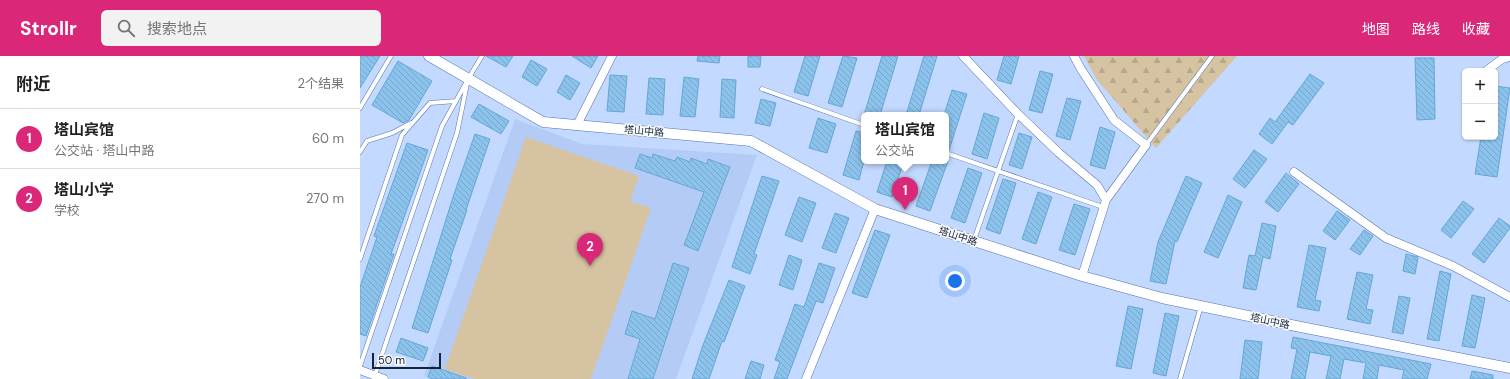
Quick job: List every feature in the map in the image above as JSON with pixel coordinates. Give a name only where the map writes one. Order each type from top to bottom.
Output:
[{"type":"street","name":"塔山中路","points":[[429,56],[543,122],[751,140],[875,209],[1082,276],[1162,298],[1510,368]]},
{"type":"street","points":[[577,125],[612,56]]},
{"type":"street","points":[[963,56],[1018,114],[1059,153],[1098,185],[1105,203]]},
{"type":"street","points":[[1074,56],[1114,120],[1146,145],[1105,203],[1082,276]]},
{"type":"street","points":[[1490,68],[1502,59],[1510,57]]},
{"type":"street","points":[[1294,172],[1386,238],[1454,266],[1510,297]]},
{"type":"street","points":[[806,379],[875,209]]},
{"type":"street","points":[[360,370],[384,379]]},
{"type":"lane","points":[[360,108],[391,56]]},
{"type":"lane","points":[[360,366],[442,126],[482,56]]},
{"type":"lane","points":[[1146,145],[1212,56]]},
{"type":"lane","points":[[375,376],[457,133],[468,79]]},
{"type":"lane","points":[[762,89],[861,124]]},
{"type":"lane","points":[[360,259],[402,135],[430,103],[456,101]]},
{"type":"lane","points":[[974,241],[1018,114]]},
{"type":"lane","points":[[360,152],[367,141],[392,133],[413,122]]},
{"type":"lane","points":[[949,154],[998,171],[1105,203]]},
{"type":"lane","points":[[1180,379],[1201,306]]},
{"type":"shaded area","points":[[515,119],[582,144],[757,155],[676,379],[433,379],[424,376]]},
{"type":"green space","points":[[1084,56],[1237,56],[1156,148],[1097,80]]},
{"type":"green space","points":[[526,137],[639,176],[630,201],[651,208],[591,379],[475,379],[445,369]]},
{"type":"building","points":[[360,56],[380,56],[360,88]]},
{"type":"building","points":[[486,56],[513,56],[506,67]]},
{"type":"building","points":[[572,56],[598,56],[591,68]]},
{"type":"building","points":[[698,56],[720,56],[719,63],[697,61]]},
{"type":"building","points":[[748,56],[761,56],[760,67],[748,67]]},
{"type":"building","points":[[805,56],[820,56],[808,96],[794,92]]},
{"type":"building","points":[[843,56],[857,58],[842,107],[828,103]]},
{"type":"building","points":[[882,56],[898,56],[881,112],[865,112]]},
{"type":"building","points":[[924,56],[937,56],[920,112],[907,112]]},
{"type":"building","points":[[1004,56],[1019,56],[1011,84],[997,80]]},
{"type":"building","points":[[1415,58],[1434,58],[1435,119],[1417,120]]},
{"type":"building","points":[[531,60],[547,69],[537,86],[522,77]]},
{"type":"building","points":[[398,61],[432,81],[409,120],[403,123],[372,105]]},
{"type":"building","points":[[1040,71],[1053,74],[1042,113],[1029,110]]},
{"type":"building","points":[[1310,74],[1324,83],[1293,125],[1288,122],[1272,144],[1259,134],[1270,118],[1275,122]]},
{"type":"building","points":[[566,75],[580,83],[570,100],[557,92]]},
{"type":"building","points":[[610,75],[627,76],[624,112],[607,111]]},
{"type":"building","points":[[684,77],[699,79],[695,117],[680,116]]},
{"type":"building","points":[[649,78],[665,79],[663,115],[646,114]]},
{"type":"building","points":[[722,79],[736,80],[734,118],[720,117]]},
{"type":"building","points":[[1498,86],[1510,88],[1497,177],[1475,174],[1481,140],[1498,140]]},
{"type":"building","points":[[952,90],[967,94],[949,150],[949,112],[945,112]]},
{"type":"building","points":[[1067,98],[1081,101],[1070,140],[1056,136]]},
{"type":"building","points":[[761,99],[776,103],[770,126],[755,123]]},
{"type":"building","points":[[479,104],[509,121],[501,134],[471,117]]},
{"type":"building","points":[[984,113],[999,118],[987,159],[972,154]]},
{"type":"building","points":[[818,118],[836,124],[827,153],[809,148]]},
{"type":"building","points":[[1100,127],[1115,132],[1105,169],[1090,165]]},
{"type":"building","points":[[856,131],[861,132],[861,164],[863,164],[859,180],[843,175]]},
{"type":"building","points":[[1019,133],[1032,137],[1022,169],[1009,165]]},
{"type":"building","points":[[475,134],[490,139],[450,259],[452,260],[428,333],[412,328],[454,194]]},
{"type":"building","points":[[407,143],[428,150],[391,254],[394,254],[366,336],[360,334],[360,287],[377,237],[374,236]]},
{"type":"building","points":[[1254,150],[1267,159],[1245,188],[1233,179]]},
{"type":"building","points":[[640,154],[652,158],[653,154],[675,161],[677,157],[690,162],[691,158],[707,164],[708,159],[730,167],[698,251],[684,245],[704,192],[635,168]]},
{"type":"building","points":[[886,164],[903,164],[892,197],[877,192]]},
{"type":"building","points":[[931,164],[947,164],[930,211],[916,206]]},
{"type":"building","points":[[968,168],[982,173],[965,223],[951,218]]},
{"type":"building","points":[[1286,173],[1299,184],[1278,212],[1265,202]]},
{"type":"building","points":[[762,176],[779,181],[754,254],[757,255],[750,274],[732,267]]},
{"type":"building","points":[[1186,176],[1202,183],[1177,242],[1175,241],[1166,284],[1150,281],[1158,242]]},
{"type":"building","points":[[1003,179],[1016,183],[1000,234],[986,229]]},
{"type":"building","points":[[1038,192],[1052,197],[1036,244],[1022,239]]},
{"type":"building","points":[[1228,195],[1242,202],[1218,258],[1204,252]]},
{"type":"building","points":[[799,197],[816,203],[802,242],[785,235]]},
{"type":"building","points":[[1463,201],[1474,209],[1451,238],[1441,230]]},
{"type":"building","points":[[1074,204],[1090,209],[1075,255],[1059,250]]},
{"type":"building","points":[[1337,211],[1350,220],[1335,240],[1323,231]]},
{"type":"building","points":[[835,213],[849,218],[836,253],[822,248]]},
{"type":"building","points":[[1499,218],[1510,226],[1510,228],[1484,263],[1472,254]]},
{"type":"building","points":[[1262,223],[1276,226],[1270,259],[1263,257],[1256,290],[1243,288],[1249,255],[1255,256]]},
{"type":"building","points":[[875,230],[890,235],[867,298],[852,293]]},
{"type":"building","points":[[1364,230],[1373,236],[1360,255],[1350,249]]},
{"type":"building","points":[[1309,245],[1326,248],[1315,300],[1321,301],[1319,311],[1297,307]]},
{"type":"building","points":[[1406,254],[1418,257],[1415,274],[1403,271]]},
{"type":"building","points":[[789,255],[802,260],[793,290],[779,285]]},
{"type":"building","points":[[673,263],[689,268],[653,379],[628,379],[640,339],[625,334],[632,311],[655,319]]},
{"type":"building","points":[[819,263],[835,268],[823,303],[816,301],[787,379],[774,379],[780,362],[775,360],[795,304],[804,307]]},
{"type":"building","points":[[1440,271],[1451,274],[1439,341],[1427,339]]},
{"type":"building","points":[[1357,272],[1373,275],[1366,309],[1373,310],[1370,324],[1347,319]]},
{"type":"building","points":[[729,280],[745,286],[724,342],[722,341],[709,379],[692,379],[703,345]]},
{"type":"building","points":[[1472,295],[1485,298],[1475,348],[1462,346]]},
{"type":"building","points":[[1399,296],[1410,298],[1403,334],[1392,332]]},
{"type":"building","points":[[1128,306],[1143,309],[1131,369],[1116,366]]},
{"type":"building","points":[[1165,313],[1179,316],[1166,376],[1153,373]]},
{"type":"building","points":[[1293,337],[1431,364],[1427,379],[1402,379],[1404,370],[1379,365],[1377,379],[1363,379],[1366,363],[1344,359],[1340,379],[1326,379],[1331,356],[1310,352],[1305,379],[1291,379],[1297,349],[1291,348]]},
{"type":"building","points":[[401,338],[428,348],[423,361],[396,352]]},
{"type":"building","points":[[1245,340],[1262,342],[1258,379],[1240,379]]},
{"type":"building","points":[[751,361],[764,365],[760,379],[745,379]]},
{"type":"building","points":[[432,366],[466,379],[433,379],[428,377]]},
{"type":"building","points":[[1472,371],[1493,375],[1493,379],[1470,379]]},
{"type":"place","name":"塔山宾馆","points":[[905,210]]},
{"type":"place","name":"塔山小学","points":[[590,266]]}]
